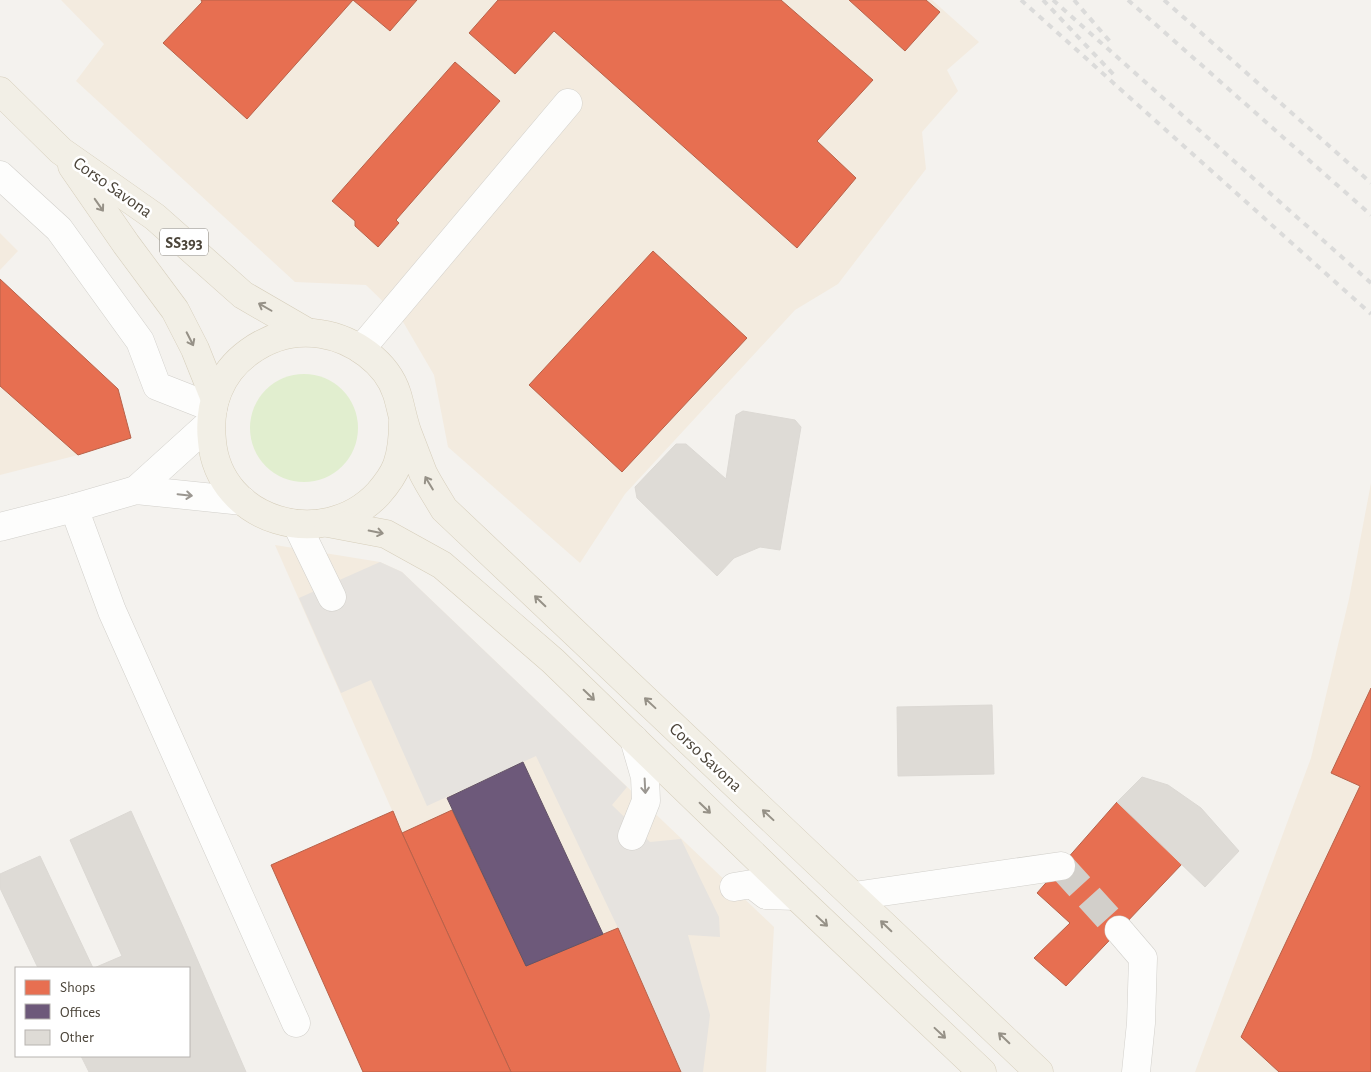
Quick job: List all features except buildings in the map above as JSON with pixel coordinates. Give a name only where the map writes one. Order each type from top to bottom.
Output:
[{"type":"main road","name":"Corso Savona","points":[[3,101],[61,151],[155,217],[243,295],[307,332]]},
{"type":"main road","name":"Corso Savona","points":[[61,151],[175,310],[194,349],[212,410],[213,452],[224,479],[243,501],[268,518],[298,525],[328,523],[386,534],[442,564],[553,661],[796,896],[982,1072]]},
{"type":"main road","points":[[212,410],[225,377],[240,358],[260,344],[283,335],[307,332],[336,336],[361,349],[382,368],[397,393],[403,421],[402,444],[396,466],[385,486],[369,503],[350,516],[328,523]]},
{"type":"main road","name":"Corso Savona","points":[[403,421],[424,474],[444,509],[1039,1072]]},
{"type":"street","points":[[361,349],[568,103]]},
{"type":"street","points":[[0,175],[59,228],[140,341],[158,386],[212,410],[136,490]]},
{"type":"street","points":[[0,527],[136,490],[243,501]]},
{"type":"street","points":[[74,508],[112,611],[296,1023]]},
{"type":"street","points":[[298,525],[332,597]]},
{"type":"street","points":[[632,836],[646,801],[645,777],[634,739]]},
{"type":"street","points":[[854,896],[1061,866]]},
{"type":"street","points":[[734,887],[752,884],[766,895],[796,896]]},
{"type":"street","points":[[1119,930],[1142,958],[1141,1023],[1136,1072]]},
{"type":"shaded area","points":[[61,0],[932,0],[979,42],[947,70],[958,91],[922,132],[926,169],[838,284],[795,310],[625,494],[580,563],[448,447],[434,375],[402,320],[366,285],[295,282],[76,81],[104,44]]},
{"type":"shaded area","points":[[0,233],[18,251],[0,270]]},
{"type":"shaded area","points":[[0,279],[118,389],[131,438],[78,455],[0,475]]},
{"type":"shaded area","points":[[1371,483],[1371,1072],[1195,1072],[1311,758],[1349,599]]},
{"type":"shaded area","points":[[275,545],[380,562],[402,572],[774,927],[766,1072],[511,1072],[402,833]]},
{"type":"shaded area","points":[[380,562],[402,572],[627,787],[612,805],[650,842],[681,839],[719,917],[720,937],[688,935],[710,1015],[703,1072],[681,1072],[618,928],[536,756],[427,806],[371,680],[341,693],[299,598]]},
{"type":"green space","points":[[304,374],[325,378],[342,390],[354,407],[358,428],[354,449],[342,466],[325,478],[304,482],[283,478],[266,466],[254,449],[250,428],[254,407],[266,390],[283,378]]},
{"type":"tunnel","points":[[1061,866],[1119,930]]},
{"type":"railway","points":[[1021,0],[1371,314]]},
{"type":"railway","points":[[1043,0],[1115,76]]},
{"type":"railway","points":[[1053,0],[1371,283]]},
{"type":"railway","points":[[1074,0],[1113,45]]},
{"type":"railway","points":[[1128,0],[1371,215]]},
{"type":"railway","points":[[1164,0],[1371,183]]}]
